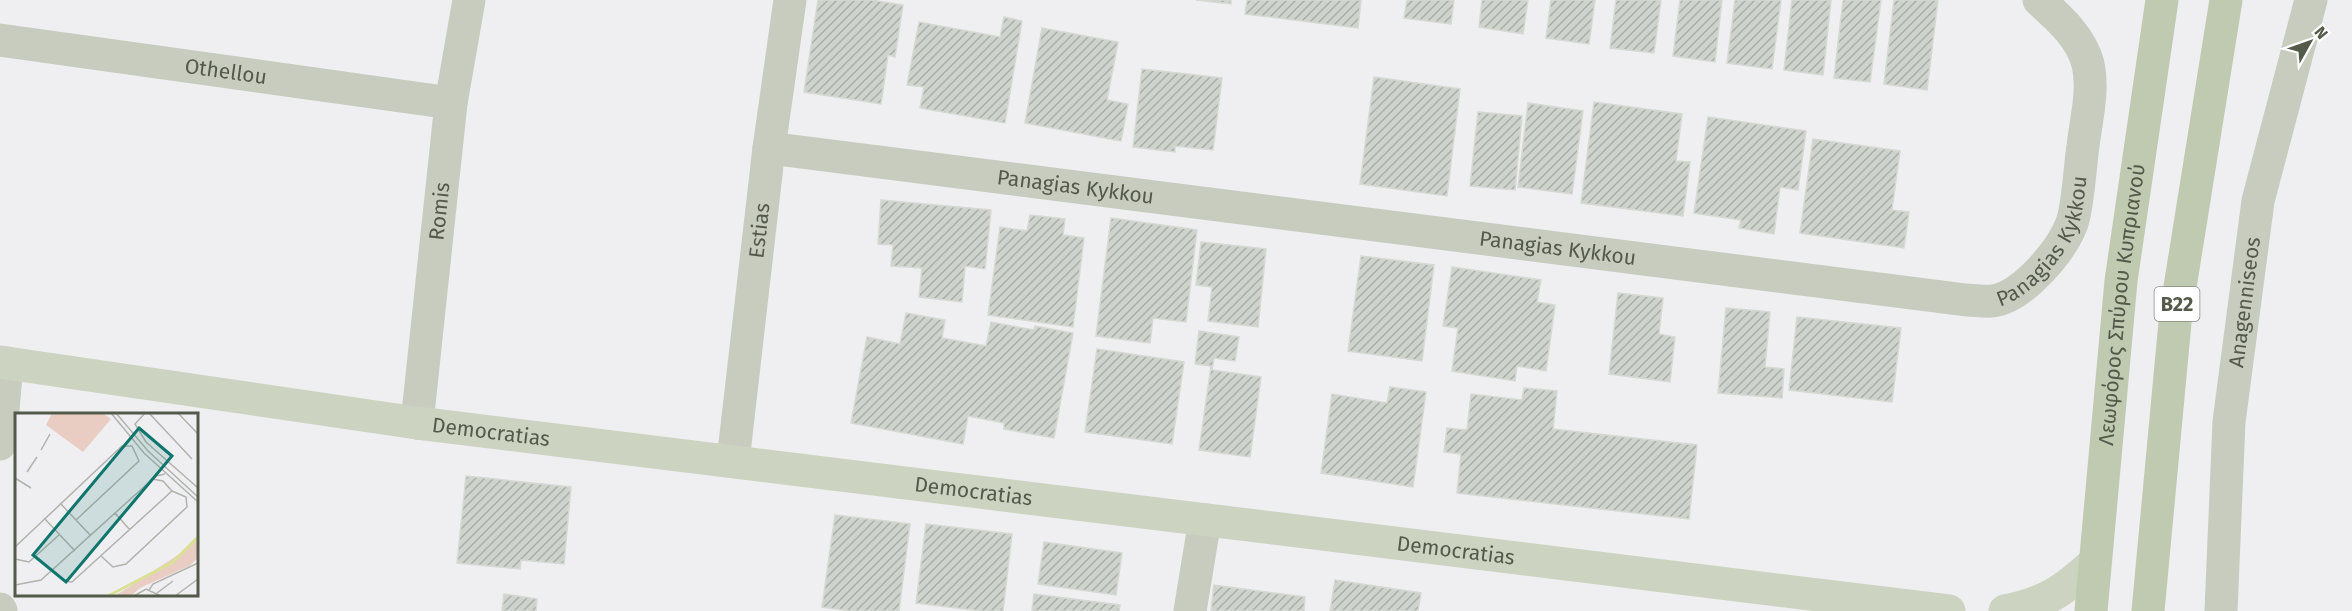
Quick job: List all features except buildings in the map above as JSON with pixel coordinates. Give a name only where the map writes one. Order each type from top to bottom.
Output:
[{"type":"main road","name":"Λεωφόρος Σπύρου Κυπριανού","points":[[2091,611],[2121,280],[2162,0]]},
{"type":"main road","name":"B22","points":[[2148,611],[2176,312],[2226,0]]},
{"type":"street","name":"Romis","points":[[417,423],[451,103],[469,0]]},
{"type":"street","name":"Estias","points":[[733,461],[769,148],[790,0]]},
{"type":"street","name":"Panagias Kykkou","points":[[769,148],[1362,225],[1994,301],[2017,290],[2037,274],[2055,254],[2073,222],[2091,90],[2088,64],[2078,40],[2039,0]]},
{"type":"street","name":"Anagenniseos","points":[[2221,611],[2229,422],[2258,201],[2311,0]]},
{"type":"street","name":"Othellou","points":[[0,40],[451,103]]},
{"type":"street","points":[[0,444],[3,363]]},
{"type":"street","name":"Democratias","points":[[3,363],[417,423],[1949,611]]},
{"type":"street","points":[[1190,611],[1205,520]]},
{"type":"street","points":[[2005,611],[2042,602],[2073,582],[2094,563]]}]
